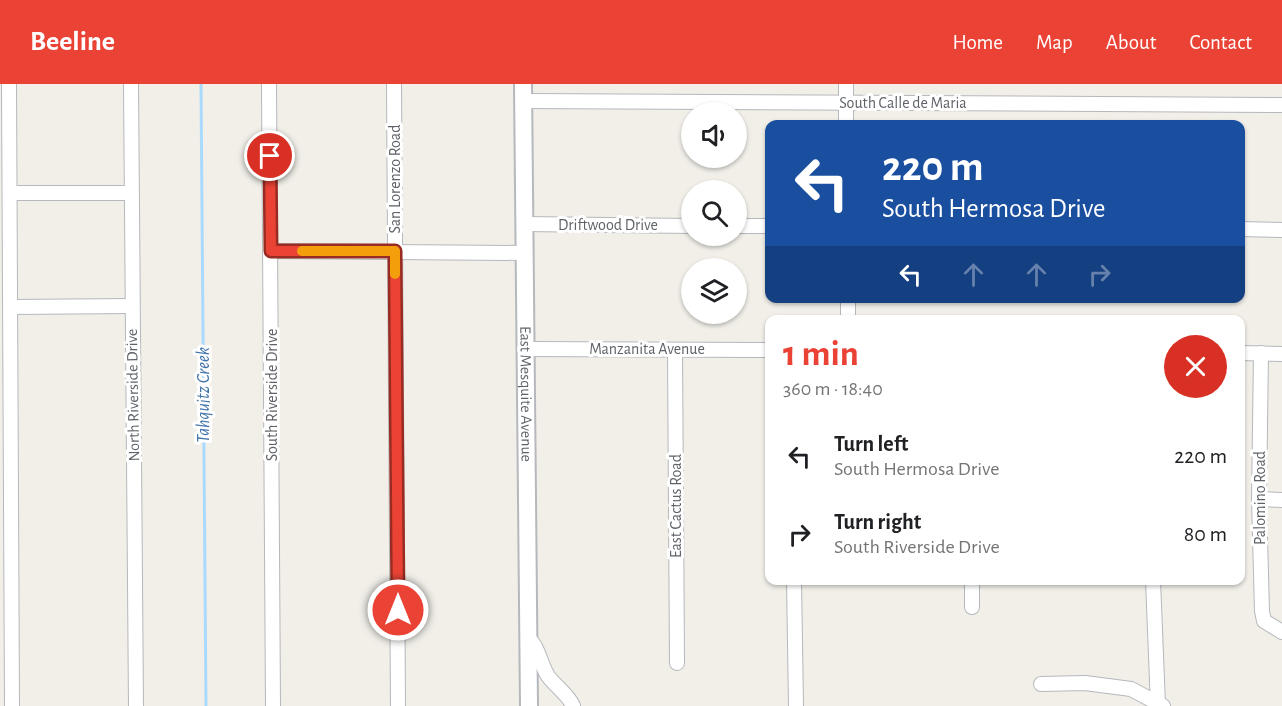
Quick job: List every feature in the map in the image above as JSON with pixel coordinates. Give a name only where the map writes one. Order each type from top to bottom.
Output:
[{"type":"street","points":[[9,84],[10,193],[5,253],[10,307],[12,706]]},
{"type":"street","name":"North Riverside Drive","points":[[131,84],[136,706]]},
{"type":"street","name":"South Riverside Drive","points":[[269,84],[273,706]]},
{"type":"street","name":"San Lorenzo Road","points":[[394,84],[398,706]]},
{"type":"street","points":[[846,84],[846,120]]},
{"type":"street","name":"South Calle de Maria","points":[[524,92],[846,103],[1282,105]]},
{"type":"street","name":"East Mesquite Avenue","points":[[524,92],[524,349],[529,706]]},
{"type":"street","points":[[10,193],[132,193]]},
{"type":"street","name":"Driftwood Drive","points":[[524,224],[681,226]]},
{"type":"street","points":[[747,226],[765,226]]},
{"type":"street","points":[[1245,230],[1282,230]]},
{"type":"street","points":[[271,251],[524,253]]},
{"type":"street","points":[[10,307],[132,306]]},
{"type":"street","name":"Manzanita Avenue","points":[[524,349],[765,350]]},
{"type":"street","name":"East Cactus Road","points":[[675,350],[677,663]]},
{"type":"street","points":[[1245,353],[1282,354]]},
{"type":"street","name":"Palomino Road","points":[[1261,353],[1259,500],[1262,611],[1264,621],[1272,628],[1282,632]]},
{"type":"street","points":[[1259,500],[1282,500]]},
{"type":"street","points":[[794,585],[796,706]]},
{"type":"street","points":[[972,585],[972,607]]},
{"type":"street","points":[[1153,585],[1160,706]]},
{"type":"street","points":[[528,638],[534,643],[543,668],[571,700],[573,706]]},
{"type":"street","points":[[1041,684],[1084,683],[1131,689],[1160,706]]},
{"type":"waterway","name":"Tahquitz Creek","points":[[201,84],[206,706]]},
{"type":"slow traffic","points":[[302,251],[395,251],[395,274]]},
{"type":"route","points":[[270,156],[271,251],[395,251],[398,610]]}]
